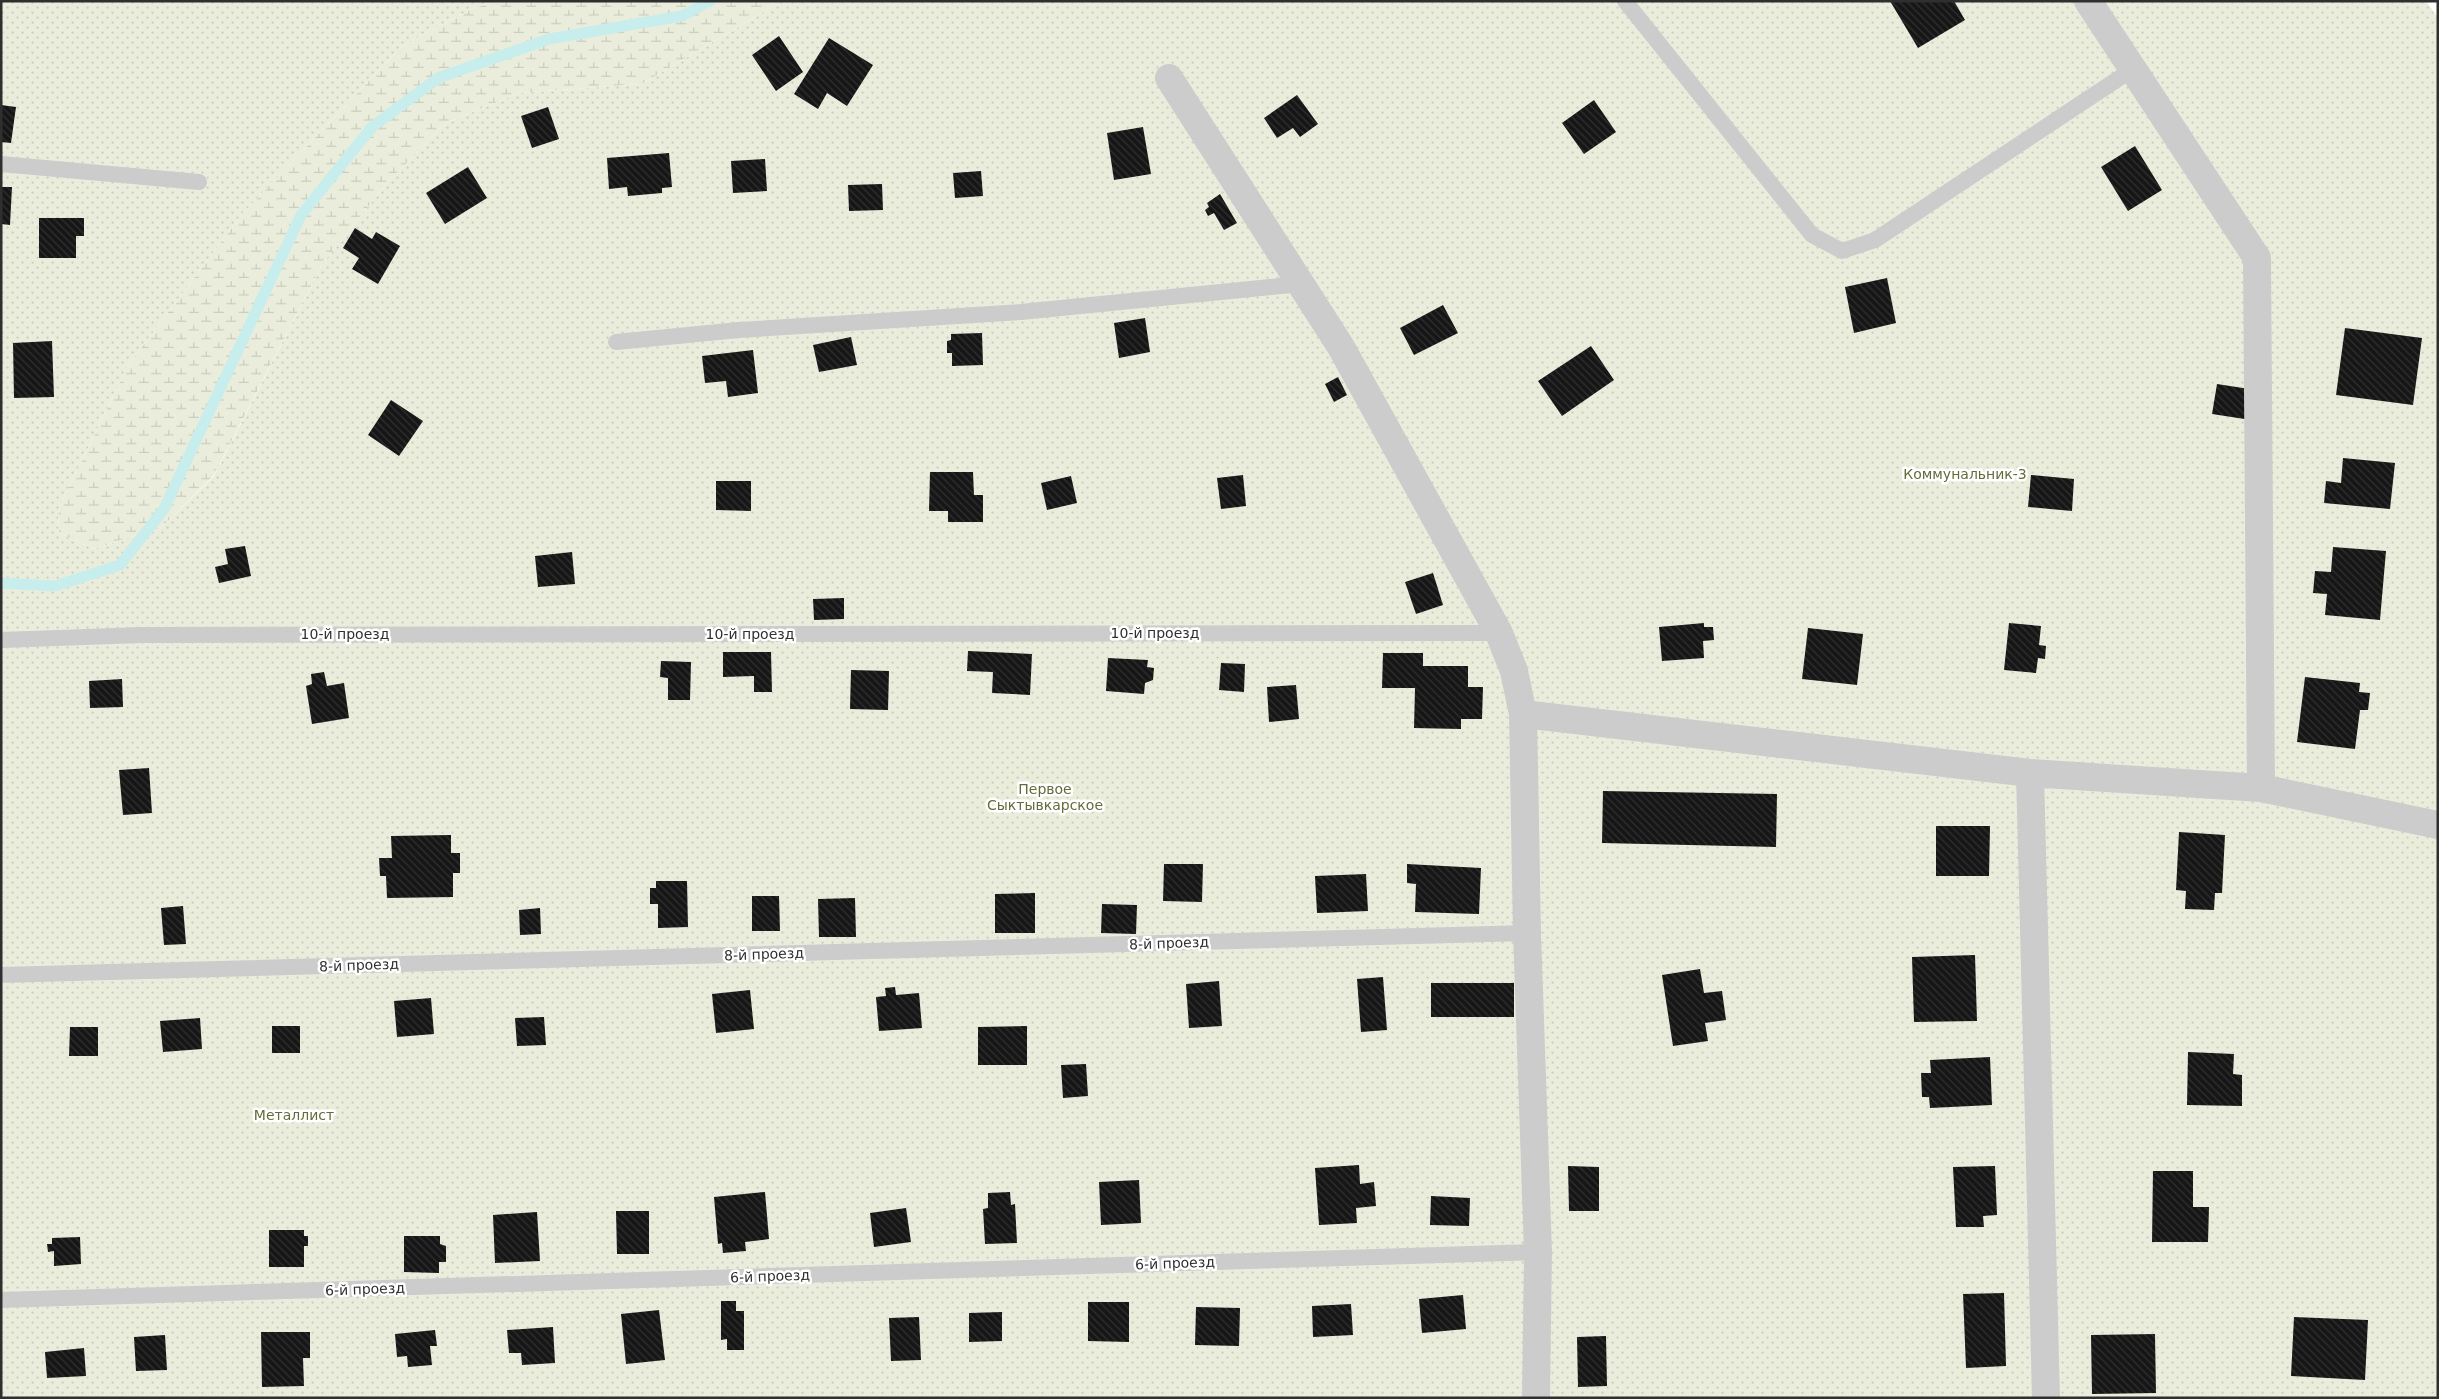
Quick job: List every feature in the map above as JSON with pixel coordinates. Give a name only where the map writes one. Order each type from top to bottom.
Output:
[{"type":"street","points":[[2088,1],[2257,258],[2261,788]]},
{"type":"street","points":[[1169,78],[1342,347],[1498,633],[1514,671],[1523,714],[1527,933],[1538,1252],[1536,1398]]},
{"type":"street","points":[[1523,714],[2030,773],[2261,788],[2438,825]]},
{"type":"street","points":[[2030,773],[2046,1398]]},
{"type":"lane","points":[[1625,1],[1812,236],[1842,251],[1875,240],[2132,69]]},
{"type":"lane","points":[[1,164],[199,182]]},
{"type":"lane","points":[[616,342],[749,330],[1021,312],[1301,284]]},
{"type":"lane","name":"10-й проезд","points":[[1,640],[142,635],[1498,633]]},
{"type":"lane","name":"8-й проезд","points":[[1,975],[1527,933]]},
{"type":"lane","name":"6-й проезд","points":[[1,1300],[1538,1252]]},
{"type":"green space","points":[[1,1],[497,1],[474,8],[403,45],[242,214],[127,367],[58,510],[59,533],[94,549],[162,527],[214,476],[323,263],[387,183],[446,123],[519,93],[642,84],[772,7],[790,1],[2426,1],[2438,18],[2438,1398],[1,1398]]},
{"type":"green space","points":[[497,1],[790,1],[772,7],[642,84],[519,93],[446,123],[387,183],[323,263],[214,475],[162,527],[94,549],[59,533],[58,510],[127,367],[242,214],[403,45],[474,8]]},
{"type":"building","points":[[1890,1],[1954,1],[1965,20],[1918,48]]},
{"type":"building","points":[[779,36],[803,72],[776,91],[752,55]]},
{"type":"building","points":[[829,38],[873,65],[847,106],[827,93],[818,109],[794,94]]},
{"type":"building","points":[[1297,95],[1318,124],[1300,137],[1293,128],[1277,138],[1264,118]]},
{"type":"building","points":[[1594,100],[1616,132],[1584,154],[1562,123]]},
{"type":"building","points":[[1,105],[16,107],[11,143],[1,142]]},
{"type":"building","points":[[548,107],[559,139],[532,148],[521,116]]},
{"type":"building","points":[[1143,127],[1151,174],[1114,180],[1107,133]]},
{"type":"building","points":[[2135,146],[2162,190],[2128,211],[2101,167]]},
{"type":"building","points":[[669,153],[672,187],[662,188],[662,193],[628,196],[627,187],[609,189],[607,158]]},
{"type":"building","points":[[765,159],[767,191],[733,193],[731,161]]},
{"type":"building","points":[[468,167],[487,198],[445,224],[426,193]]},
{"type":"building","points":[[981,171],[983,196],[955,198],[953,173]]},
{"type":"building","points":[[882,184],[883,210],[849,211],[848,185]]},
{"type":"building","points":[[1,187],[12,187],[10,225],[1,224]]},
{"type":"building","points":[[1220,194],[1237,223],[1224,230],[1214,213],[1208,216],[1205,210],[1209,207],[1207,203]]},
{"type":"building","points":[[39,218],[84,218],[84,236],[76,236],[76,258],[39,258]]},
{"type":"building","points":[[355,228],[372,239],[376,232],[400,246],[378,284],[352,269],[359,258],[343,248]]},
{"type":"building","points":[[1887,278],[1896,323],[1854,333],[1845,287]]},
{"type":"building","points":[[1443,305],[1458,333],[1414,355],[1400,328]]},
{"type":"building","points":[[1145,318],[1150,352],[1119,358],[1114,323]]},
{"type":"building","points":[[2345,328],[2422,338],[2413,405],[2336,395]]},
{"type":"building","points":[[982,333],[983,365],[952,366],[952,353],[947,353],[947,341],[951,340],[951,334]]},
{"type":"building","points":[[851,337],[857,365],[819,372],[813,345]]},
{"type":"building","points":[[52,341],[54,397],[14,398],[13,343]]},
{"type":"building","points":[[1591,346],[1614,380],[1562,416],[1538,381]]},
{"type":"building","points":[[753,350],[758,393],[728,397],[726,381],[705,383],[702,356]]},
{"type":"building","points":[[1338,377],[1347,395],[1334,402],[1325,384]]},
{"type":"building","points":[[2217,384],[2256,390],[2251,420],[2212,414]]},
{"type":"building","points":[[391,400],[423,421],[399,456],[368,435]]},
{"type":"building","points":[[2343,458],[2395,463],[2390,509],[2324,503],[2326,481],[2341,483]]},
{"type":"building","points":[[930,472],[973,472],[974,495],[983,495],[983,522],[948,522],[948,511],[929,511]]},
{"type":"building","points":[[1243,475],[1246,506],[1221,509],[1217,478]]},
{"type":"building","points":[[2031,475],[2074,479],[2072,511],[2028,507]]},
{"type":"building","points":[[1071,476],[1077,503],[1047,510],[1041,483]]},
{"type":"building","points":[[716,481],[751,481],[751,511],[716,510]]},
{"type":"building","points":[[245,546],[251,576],[219,583],[215,567],[228,564],[225,549]]},
{"type":"building","points":[[2333,547],[2386,551],[2380,620],[2325,615],[2327,594],[2313,593],[2315,571],[2331,572]]},
{"type":"building","points":[[572,552],[575,584],[538,587],[535,556]]},
{"type":"building","points":[[1433,573],[1443,605],[1416,614],[1405,582]]},
{"type":"building","points":[[844,598],[844,619],[814,620],[813,599]]},
{"type":"building","points":[[1704,623],[1704,627],[1713,627],[1714,640],[1703,641],[1704,658],[1662,661],[1659,627]]},
{"type":"building","points":[[2009,623],[2041,626],[2039,645],[2046,646],[2045,659],[2038,658],[2036,673],[2004,670]]},
{"type":"building","points":[[1808,628],[1863,634],[1857,685],[1802,679]]},
{"type":"building","points":[[968,651],[1032,654],[1030,695],[992,693],[993,672],[967,671]]},
{"type":"building","points":[[723,652],[771,652],[772,692],[754,692],[754,676],[723,677]]},
{"type":"building","points":[[1383,653],[1423,653],[1423,666],[1468,666],[1468,687],[1483,687],[1482,719],[1461,719],[1461,729],[1414,728],[1415,688],[1382,688]]},
{"type":"building","points":[[1108,658],[1148,660],[1147,667],[1154,668],[1153,680],[1145,683],[1144,694],[1106,691]]},
{"type":"building","points":[[661,661],[691,662],[690,700],[668,700],[668,678],[660,677]]},
{"type":"building","points":[[1221,663],[1245,664],[1244,692],[1219,690]]},
{"type":"building","points":[[851,670],[889,671],[888,710],[850,709]]},
{"type":"building","points":[[324,672],[327,686],[344,683],[349,718],[312,724],[306,686],[312,684],[311,674]]},
{"type":"building","points":[[2305,677],[2360,683],[2359,692],[2370,693],[2368,710],[2360,710],[2355,749],[2297,742]]},
{"type":"building","points":[[122,679],[123,707],[90,708],[89,681]]},
{"type":"building","points":[[1296,685],[1299,719],[1269,722],[1267,687]]},
{"type":"building","points":[[149,768],[152,813],[123,815],[119,770]]},
{"type":"building","points":[[1603,791],[1777,794],[1776,847],[1602,843]]},
{"type":"building","points":[[1936,826],[1990,826],[1989,876],[1936,876]]},
{"type":"building","points":[[2179,832],[2225,835],[2222,893],[2215,893],[2214,910],[2185,909],[2186,891],[2176,890]]},
{"type":"building","points":[[451,835],[451,853],[460,853],[460,873],[453,873],[453,897],[387,898],[386,876],[380,876],[379,858],[392,858],[391,836]]},
{"type":"building","points":[[1164,864],[1203,864],[1202,902],[1163,901]]},
{"type":"building","points":[[1407,864],[1481,868],[1479,914],[1415,912],[1416,884],[1407,883]]},
{"type":"building","points":[[1366,874],[1368,911],[1317,913],[1315,876]]},
{"type":"building","points":[[656,881],[687,881],[688,927],[658,928],[658,904],[650,904],[650,888],[656,888]]},
{"type":"building","points":[[1035,893],[1035,933],[995,933],[995,894]]},
{"type":"building","points":[[752,896],[779,896],[780,931],[752,931]]},
{"type":"building","points":[[855,898],[856,937],[819,937],[818,899]]},
{"type":"building","points":[[1102,904],[1137,905],[1136,934],[1101,933]]},
{"type":"building","points":[[183,906],[186,944],[164,945],[161,908]]},
{"type":"building","points":[[540,908],[541,934],[520,935],[519,910]]},
{"type":"building","points":[[1975,955],[1977,1021],[1914,1022],[1912,957]]},
{"type":"building","points":[[1700,969],[1704,993],[1722,991],[1726,1020],[1705,1023],[1708,1041],[1673,1046],[1662,975]]},
{"type":"building","points":[[1383,977],[1387,1030],[1361,1032],[1357,979]]},
{"type":"building","points":[[1219,981],[1222,1026],[1189,1028],[1186,984]]},
{"type":"building","points":[[1431,983],[1514,983],[1514,1017],[1431,1017]]},
{"type":"building","points":[[895,987],[896,995],[919,993],[922,1028],[879,1031],[876,997],[886,996],[885,988]]},
{"type":"building","points":[[750,990],[754,1029],[716,1033],[712,994]]},
{"type":"building","points":[[431,998],[434,1034],[397,1037],[394,1001]]},
{"type":"building","points":[[544,1017],[546,1045],[517,1046],[515,1018]]},
{"type":"building","points":[[200,1018],[202,1049],[163,1052],[160,1021]]},
{"type":"building","points":[[272,1026],[300,1026],[300,1053],[272,1053]]},
{"type":"building","points":[[1027,1026],[1027,1065],[978,1065],[978,1027]]},
{"type":"building","points":[[70,1027],[98,1027],[98,1056],[69,1056]]},
{"type":"building","points":[[2188,1052],[2234,1054],[2233,1074],[2242,1075],[2242,1106],[2187,1105]]},
{"type":"building","points":[[1990,1057],[1992,1105],[1930,1108],[1929,1097],[1922,1097],[1921,1073],[1931,1073],[1930,1060]]},
{"type":"building","points":[[1086,1064],[1088,1096],[1063,1098],[1061,1065]]},
{"type":"building","points":[[1359,1165],[1360,1184],[1374,1182],[1376,1206],[1356,1208],[1357,1223],[1319,1225],[1315,1168]]},
{"type":"building","points":[[1568,1166],[1599,1167],[1599,1211],[1569,1211]]},
{"type":"building","points":[[1995,1166],[1997,1215],[1983,1216],[1984,1227],[1956,1227],[1953,1167]]},
{"type":"building","points":[[2153,1171],[2193,1171],[2193,1207],[2209,1207],[2208,1242],[2152,1242]]},
{"type":"building","points":[[1139,1180],[1141,1223],[1101,1225],[1099,1182]]},
{"type":"building","points":[[765,1192],[769,1239],[745,1242],[746,1251],[723,1253],[722,1243],[718,1244],[714,1197]]},
{"type":"building","points":[[1010,1192],[1011,1205],[1015,1204],[1017,1243],[985,1244],[983,1209],[988,1208],[988,1193]]},
{"type":"building","points":[[1431,1196],[1470,1198],[1469,1226],[1430,1225]]},
{"type":"building","points":[[906,1208],[911,1242],[874,1247],[870,1213]]},
{"type":"building","points":[[616,1211],[649,1211],[649,1254],[617,1254]]},
{"type":"building","points":[[537,1212],[540,1261],[495,1263],[493,1215]]},
{"type":"building","points":[[269,1230],[304,1230],[304,1236],[308,1236],[308,1246],[304,1246],[304,1267],[269,1267]]},
{"type":"building","points":[[404,1236],[440,1236],[440,1244],[446,1246],[446,1262],[439,1262],[439,1273],[404,1272]]},
{"type":"building","points":[[80,1237],[81,1264],[54,1266],[54,1251],[48,1252],[47,1244],[52,1244],[52,1238]]},
{"type":"building","points":[[2004,1293],[2006,1366],[1966,1368],[1963,1294]]},
{"type":"building","points":[[1463,1295],[1466,1329],[1422,1333],[1419,1299]]},
{"type":"building","points":[[721,1301],[736,1301],[736,1311],[744,1311],[744,1350],[727,1350],[727,1339],[721,1340]]},
{"type":"building","points":[[1088,1302],[1129,1302],[1129,1342],[1088,1341]]},
{"type":"building","points":[[1351,1304],[1353,1335],[1313,1337],[1312,1306]]},
{"type":"building","points":[[1196,1307],[1240,1308],[1239,1346],[1195,1345]]},
{"type":"building","points":[[659,1310],[665,1360],[626,1364],[621,1314]]},
{"type":"building","points":[[1002,1312],[1002,1341],[969,1342],[969,1313]]},
{"type":"building","points":[[919,1317],[921,1360],[891,1361],[889,1318]]},
{"type":"building","points":[[2294,1317],[2368,1320],[2365,1380],[2291,1376]]},
{"type":"building","points":[[553,1327],[555,1363],[522,1365],[521,1353],[509,1353],[507,1330]]},
{"type":"building","points":[[435,1330],[437,1346],[430,1346],[432,1365],[408,1367],[407,1356],[397,1357],[395,1334]]},
{"type":"building","points":[[261,1332],[310,1332],[310,1358],[303,1358],[304,1386],[262,1387]]},
{"type":"building","points":[[2155,1334],[2156,1393],[2092,1394],[2091,1335]]},
{"type":"building","points":[[165,1335],[167,1370],[136,1371],[134,1337]]},
{"type":"building","points":[[1606,1336],[1607,1386],[1578,1387],[1577,1337]]},
{"type":"building","points":[[84,1348],[86,1376],[47,1378],[45,1352]]},
{"type":"waterway","points":[[1,583],[55,586],[120,565],[164,509],[301,215],[372,127],[438,78],[549,39],[682,16],[710,1]]},
{"type":"park label","name":"Коммунальник-3","points":[[1965,474]]},
{"type":"park label","name":"Первое Сыктывкарское","points":[[1045,798]]},
{"type":"park label","name":"Металлист","points":[[294,1115]]}]
